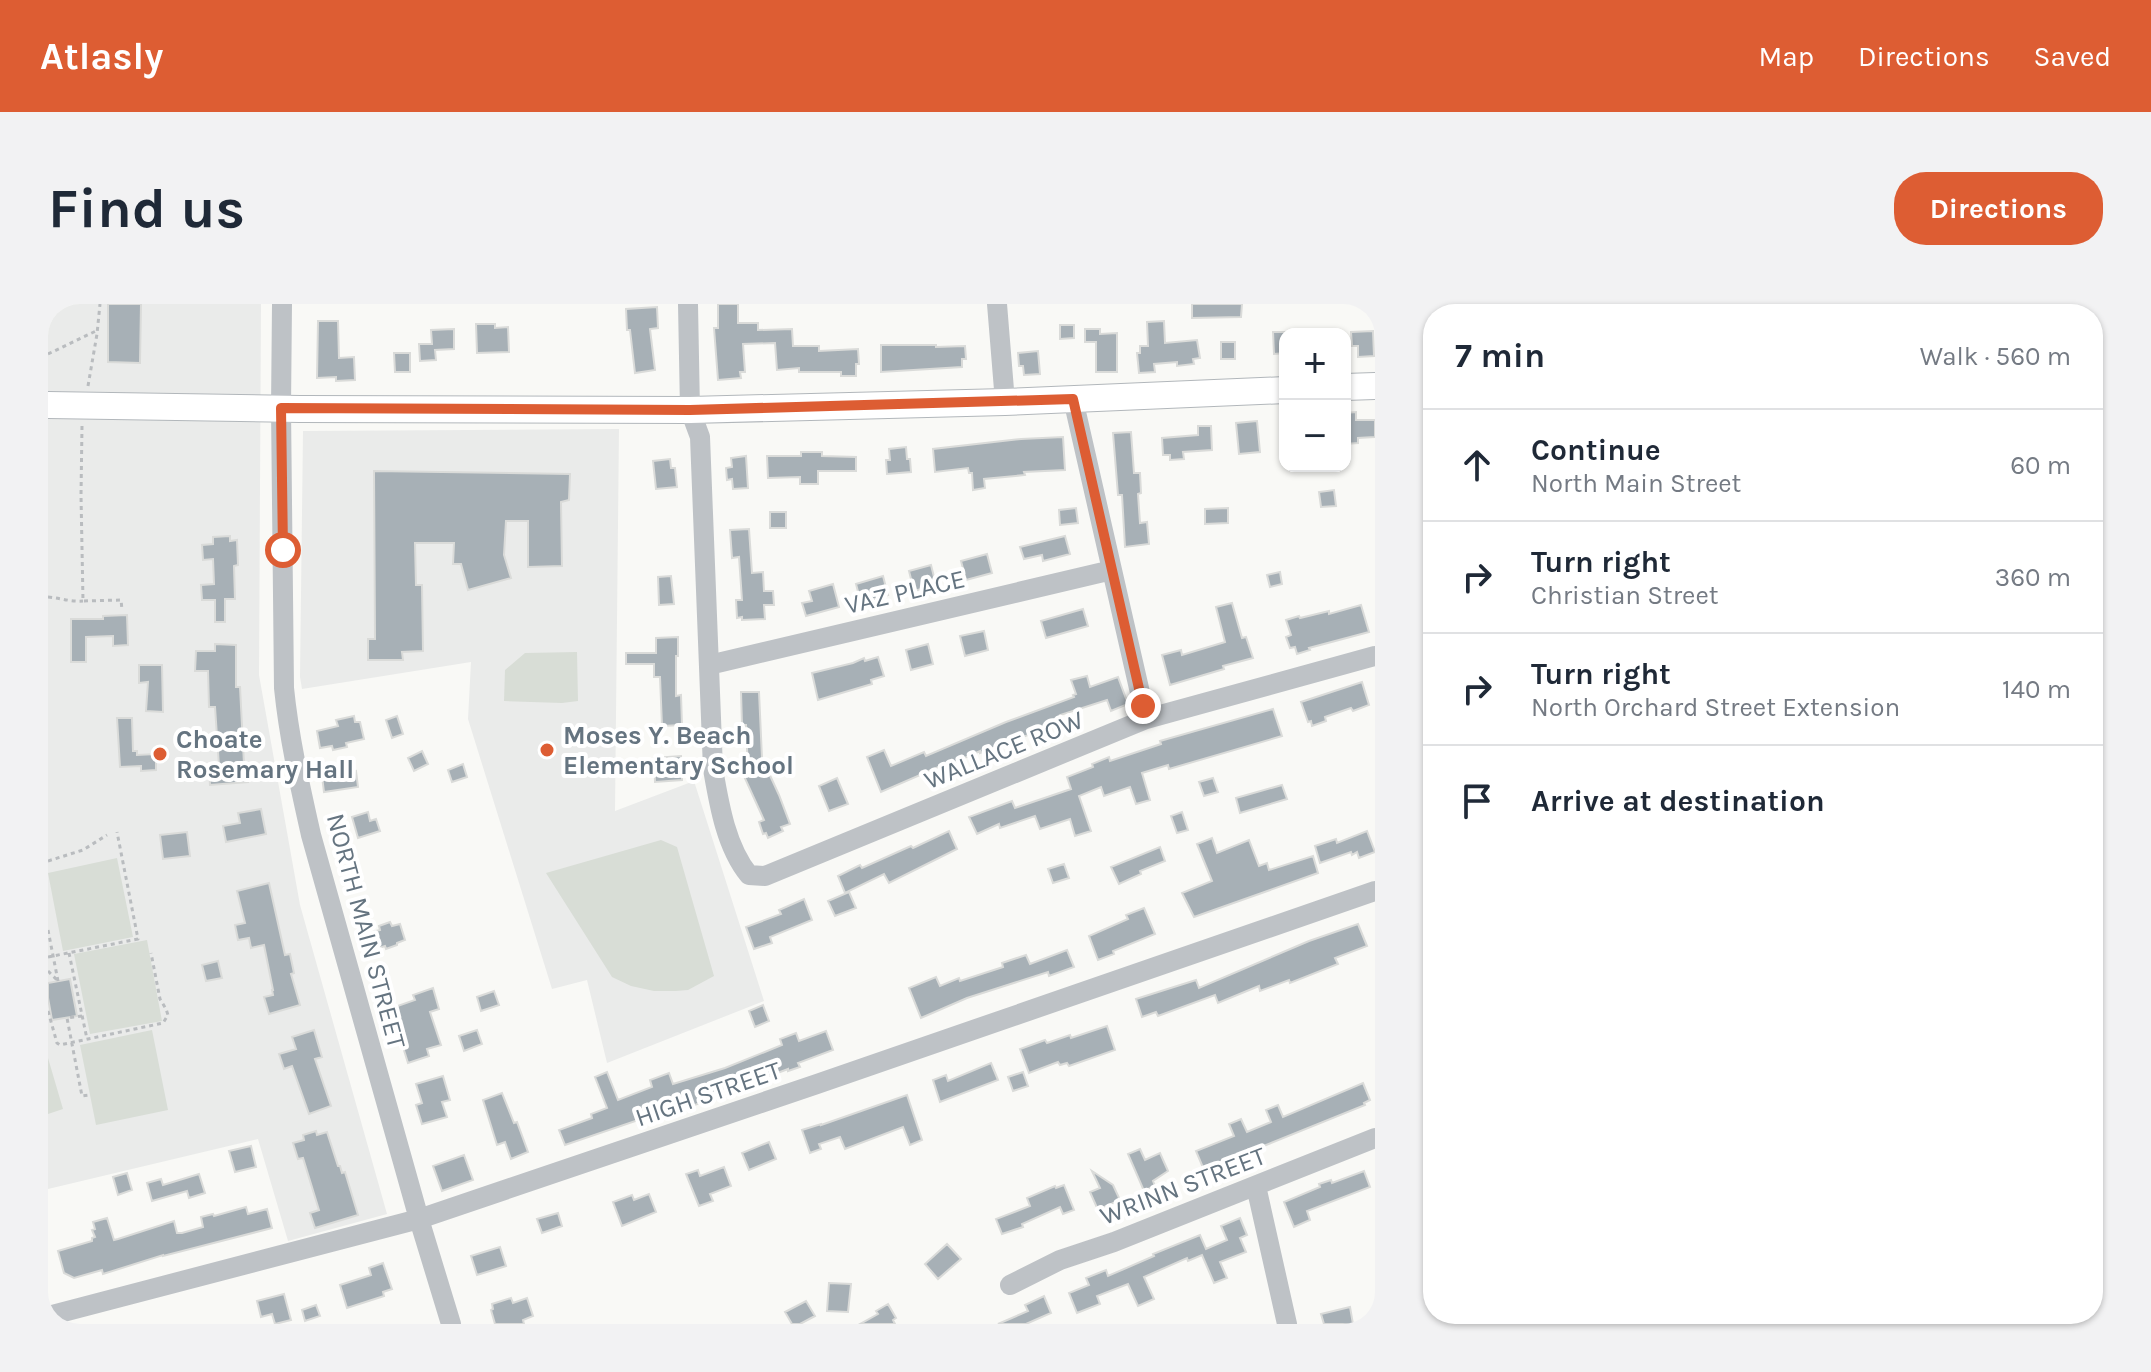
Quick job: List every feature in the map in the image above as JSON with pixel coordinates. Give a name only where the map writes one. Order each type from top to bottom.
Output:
[{"type":"main road","points":[[1351,387],[1375,386]]},
{"type":"main road","points":[[48,405],[690,410],[1005,402],[1279,390]]},
{"type":"street","name":"NORTH MAIN STREET","points":[[282,304],[284,688],[297,773],[311,835],[451,1324]]},
{"type":"street","points":[[688,304],[690,410],[700,437],[709,665]]},
{"type":"street","points":[[997,304],[1005,402]]},
{"type":"street","points":[[1073,399],[1146,719]]},
{"type":"street","name":"VAZ PLACE","points":[[709,665],[1112,570]]},
{"type":"street","name":"WALLACE ROW","points":[[709,665],[713,769],[720,812],[741,865],[749,875],[765,876],[1146,719],[1375,656]]},
{"type":"street","name":"HIGH STREET","points":[[48,1316],[419,1219],[1375,891]]},
{"type":"street","name":"WRINN STREET","points":[[1010,1285],[1060,1260],[1114,1242],[1375,1138]]},
{"type":"street","points":[[1256,1186],[1287,1324]]},
{"type":"path","points":[[88,386],[100,304]]},
{"type":"path","points":[[48,354],[98,330]]},
{"type":"path","points":[[82,426],[83,601]]},
{"type":"path","points":[[48,597],[71,602],[121,600],[122,610]]},
{"type":"path","points":[[51,956],[138,939],[117,832]]},
{"type":"path","points":[[48,861],[83,850],[107,835]]},
{"type":"path","points":[[48,930],[58,981],[48,971]]},
{"type":"path","points":[[69,952],[87,1039]]},
{"type":"path","points":[[48,1011],[60,1045],[158,1025],[168,1015],[160,999],[151,953]]},
{"type":"path","points":[[82,1016],[67,1018],[82,1096],[90,1095]]},
{"type":"shaded area","name":"Choate Rosemary Hall","points":[[48,304],[261,304],[259,675],[300,905],[387,1214],[288,1241],[258,1139],[48,1189]]},
{"type":"shaded area","name":"Moses Y. Beach Elementary School","points":[[619,429],[615,811],[694,781],[764,1001],[607,1063],[587,980],[552,989],[468,719],[471,662],[302,689],[303,431]]},
{"type":"shaded area","points":[[577,652],[578,701],[504,701],[505,670],[525,653]]},
{"type":"shaded area","points":[[661,840],[677,847],[714,976],[688,990],[654,991],[631,986],[612,977],[546,873]]},
{"type":"shaded area","points":[[117,858],[133,937],[63,951],[48,873]]},
{"type":"shaded area","points":[[147,940],[162,1021],[90,1034],[74,954]]},
{"type":"shaded area","points":[[152,1030],[168,1110],[96,1125],[80,1045]]},
{"type":"shaded area","points":[[48,1058],[63,1109],[48,1114]]},
{"type":"building","points":[[108,304],[141,304],[140,363],[108,362]]},
{"type":"building","points":[[718,304],[738,304],[738,323],[758,323],[758,330],[792,329],[793,346],[819,346],[819,351],[858,349],[856,376],[841,376],[841,372],[799,372],[799,368],[777,370],[775,343],[743,344],[745,372],[740,372],[741,378],[718,380],[714,328],[718,328]]},
{"type":"building","points":[[1192,304],[1242,304],[1241,317],[1192,318]]},
{"type":"building","points":[[657,307],[658,328],[650,329],[655,370],[635,373],[626,309]]},
{"type":"building","points":[[318,321],[338,321],[339,358],[354,357],[355,380],[317,378]]},
{"type":"building","points":[[1164,321],[1165,343],[1197,340],[1200,358],[1193,359],[1194,364],[1154,364],[1155,372],[1139,373],[1137,353],[1140,353],[1140,346],[1148,346],[1147,322]]},
{"type":"building","points":[[476,324],[508,327],[509,352],[477,353]]},
{"type":"building","points":[[1060,325],[1074,325],[1074,338],[1060,339]]},
{"type":"building","points":[[454,329],[454,349],[435,350],[436,360],[420,361],[419,344],[432,344],[431,330]]},
{"type":"building","points":[[1085,329],[1100,329],[1100,334],[1117,333],[1117,372],[1096,372],[1096,342],[1085,342]]},
{"type":"building","points":[[1373,331],[1374,356],[1358,357],[1358,346],[1352,346],[1351,332]]},
{"type":"building","points":[[1273,332],[1279,332],[1279,354],[1274,354]]},
{"type":"building","points":[[1221,342],[1235,342],[1235,359],[1221,359]]},
{"type":"building","points":[[881,345],[965,346],[966,359],[962,359],[962,367],[881,372]]},
{"type":"building","points":[[1038,351],[1040,374],[1024,375],[1023,366],[1019,366],[1018,353]]},
{"type":"building","points":[[394,353],[410,353],[410,372],[395,372]]},
{"type":"building","points":[[1351,412],[1356,412],[1356,420],[1375,420],[1375,437],[1358,438],[1358,443],[1351,444]]},
{"type":"building","points":[[1257,421],[1260,452],[1239,454],[1236,423]]},
{"type":"building","points":[[1198,426],[1211,426],[1212,450],[1183,452],[1184,459],[1170,460],[1170,455],[1163,455],[1162,438],[1198,435]]},
{"type":"building","points":[[1131,432],[1134,473],[1140,473],[1140,523],[1147,522],[1149,544],[1125,547],[1122,495],[1118,495],[1113,433]]},
{"type":"building","points":[[1063,437],[1065,470],[1024,472],[1025,475],[984,479],[985,488],[973,490],[972,473],[968,468],[935,472],[933,449]]},
{"type":"building","points":[[906,447],[911,472],[887,474],[889,449]]},
{"type":"building","points":[[801,452],[856,457],[856,471],[818,471],[818,484],[800,484],[800,477],[768,478],[767,456],[801,456]]},
{"type":"building","points":[[746,456],[748,488],[733,489],[732,479],[727,480],[726,468],[732,467],[731,458]]},
{"type":"building","points":[[670,459],[671,468],[675,468],[677,487],[656,489],[653,461]]},
{"type":"building","points":[[374,471],[570,474],[569,500],[561,502],[562,566],[528,567],[528,521],[506,521],[504,555],[511,578],[468,590],[461,564],[453,564],[454,543],[415,543],[416,585],[422,585],[423,651],[402,652],[403,660],[368,660],[368,639],[375,639]]},
{"type":"building","points":[[1334,490],[1336,506],[1321,507],[1319,492]]},
{"type":"building","points":[[1076,508],[1078,523],[1060,525],[1059,510]]},
{"type":"building","points":[[1228,508],[1228,523],[1205,524],[1205,509]]},
{"type":"building","points":[[770,512],[786,512],[786,528],[770,528]]},
{"type":"building","points":[[749,529],[752,573],[763,572],[764,591],[773,591],[774,605],[764,605],[765,619],[737,618],[736,600],[742,600],[739,557],[732,558],[730,530]]},
{"type":"building","points":[[230,536],[230,541],[237,540],[235,599],[225,599],[225,622],[215,622],[215,600],[202,600],[201,585],[214,584],[213,559],[203,560],[202,545],[213,544],[213,537]]},
{"type":"building","points":[[1065,536],[1070,554],[1043,561],[1042,555],[1024,559],[1020,547]]},
{"type":"building","points":[[987,554],[992,573],[966,580],[961,561]]},
{"type":"building","points":[[931,565],[936,585],[914,591],[909,571]]},
{"type":"building","points":[[1280,572],[1282,584],[1270,587],[1267,575]]},
{"type":"building","points":[[671,576],[674,604],[659,605],[658,577]]},
{"type":"building","points":[[883,576],[888,595],[861,603],[856,584]]},
{"type":"building","points":[[833,584],[839,607],[806,616],[802,603],[812,601],[809,591]]},
{"type":"building","points":[[1232,603],[1242,638],[1246,637],[1253,658],[1170,685],[1162,655],[1181,650],[1182,655],[1225,642],[1216,607]]},
{"type":"building","points":[[1361,605],[1369,632],[1297,654],[1295,647],[1290,648],[1286,637],[1291,635],[1286,620],[1329,611],[1329,614]]},
{"type":"building","points":[[1083,609],[1088,626],[1046,638],[1041,621]]},
{"type":"building","points":[[127,615],[128,645],[113,646],[113,636],[86,637],[86,662],[71,662],[71,619]]},
{"type":"building","points":[[984,631],[988,650],[965,656],[960,636]]},
{"type":"building","points":[[678,637],[676,696],[681,695],[682,725],[662,726],[660,677],[654,677],[654,664],[626,664],[626,653],[656,653],[656,638]]},
{"type":"building","points":[[215,644],[236,645],[236,687],[240,687],[244,764],[247,764],[248,782],[210,785],[209,767],[219,766],[215,707],[209,707],[208,671],[195,671],[196,651],[215,651]]},
{"type":"building","points":[[928,644],[933,664],[911,670],[906,650]]},
{"type":"building","points":[[878,657],[884,676],[871,680],[872,684],[818,700],[812,673]]},
{"type":"building","points":[[139,665],[162,665],[163,712],[146,711],[148,682],[139,683]]},
{"type":"building","points":[[1087,676],[1090,687],[1118,677],[1128,704],[1111,711],[1107,700],[1060,715],[1063,722],[950,762],[881,792],[867,757],[884,750],[891,766],[924,752],[926,756],[1074,697],[1076,694],[1071,680]]},
{"type":"building","points":[[1362,682],[1369,705],[1325,717],[1326,721],[1312,726],[1311,721],[1308,722],[1301,702]]},
{"type":"building","points":[[741,692],[759,692],[762,758],[790,824],[768,838],[766,833],[763,834],[759,822],[764,820],[743,774],[748,771]]},
{"type":"building","points":[[1273,709],[1282,736],[1169,769],[1168,765],[1142,773],[1150,800],[1136,804],[1130,787],[1104,796],[1101,787],[1079,796],[1091,831],[1075,836],[1070,819],[1040,829],[1035,816],[1000,828],[999,824],[977,834],[969,817],[1012,801],[1015,808],[1071,789],[1067,777],[1109,757],[1110,761],[1161,744],[1160,741]]},
{"type":"building","points":[[354,716],[355,722],[360,722],[364,739],[333,750],[332,746],[320,748],[317,731],[338,726],[336,720]]},
{"type":"building","points":[[397,716],[403,734],[392,738],[386,720]]},
{"type":"building","points":[[117,718],[132,718],[133,751],[137,751],[137,755],[156,754],[156,770],[141,771],[141,766],[120,767]]},
{"type":"building","points":[[422,751],[428,764],[414,771],[408,758]]},
{"type":"building","points":[[681,756],[682,780],[655,782],[654,758]]},
{"type":"building","points":[[463,764],[467,777],[452,782],[448,770]]},
{"type":"building","points":[[356,771],[358,787],[324,792],[322,776]]},
{"type":"building","points":[[837,778],[848,804],[829,811],[819,786]]},
{"type":"building","points":[[1213,778],[1218,792],[1204,796],[1199,782]]},
{"type":"building","points":[[1282,785],[1287,799],[1240,813],[1236,798]]},
{"type":"building","points":[[261,809],[266,834],[226,842],[223,826],[240,823],[238,813]]},
{"type":"building","points":[[368,812],[370,821],[376,819],[380,831],[358,838],[352,817]]},
{"type":"building","points":[[1182,812],[1188,830],[1177,833],[1171,816]]},
{"type":"building","points":[[949,831],[957,849],[889,883],[884,874],[845,893],[838,876]]},
{"type":"building","points":[[1367,831],[1375,852],[1359,858],[1357,852],[1352,855],[1351,852],[1320,863],[1315,846],[1336,839],[1337,843]]},
{"type":"building","points":[[187,832],[190,856],[163,859],[160,835]]},
{"type":"building","points":[[1212,838],[1217,853],[1249,840],[1259,866],[1267,863],[1269,870],[1313,856],[1318,873],[1194,917],[1182,893],[1212,881],[1197,844]]},
{"type":"building","points":[[1160,847],[1165,861],[1119,884],[1111,867]]},
{"type":"building","points":[[1064,864],[1069,878],[1053,883],[1048,869]]},
{"type":"building","points":[[269,883],[285,955],[290,954],[294,973],[291,974],[300,1005],[269,1014],[264,997],[273,995],[273,990],[264,945],[251,948],[249,938],[238,940],[235,925],[245,923],[237,891]]},
{"type":"building","points":[[849,892],[856,908],[835,916],[828,901]]},
{"type":"building","points":[[804,899],[812,920],[770,937],[772,943],[754,949],[746,927],[781,914],[779,910]]},
{"type":"building","points":[[1144,908],[1155,934],[1098,960],[1089,936],[1128,919],[1126,915]]},
{"type":"building","points":[[390,922],[392,926],[400,924],[405,940],[386,949],[385,946],[373,950],[368,933],[380,930],[379,926]]},
{"type":"building","points":[[1358,924],[1367,946],[1335,958],[1338,964],[1290,983],[1289,980],[1260,991],[1259,986],[1218,1003],[1215,995],[1158,1016],[1156,1012],[1142,1017],[1136,999],[1196,980],[1199,988],[1309,941]]},
{"type":"building","points":[[1067,950],[1074,967],[1049,976],[1048,972],[967,998],[921,1018],[909,988],[936,977],[940,986],[1003,967],[1002,963],[1026,955],[1030,964]]},
{"type":"building","points":[[218,961],[222,978],[206,981],[202,965]]},
{"type":"building","points":[[70,979],[77,1016],[52,1020],[48,983]]},
{"type":"building","points":[[433,988],[439,1009],[430,1012],[441,1045],[427,1049],[429,1056],[408,1063],[397,1028],[393,1030],[386,1010],[415,1000],[413,995]]},
{"type":"building","points":[[494,991],[499,1005],[481,1011],[477,997]]},
{"type":"building","points":[[763,1005],[769,1021],[755,1027],[749,1011]]},
{"type":"building","points":[[1107,1026],[1115,1050],[1069,1066],[1058,1062],[1029,1073],[1020,1049],[1045,1040],[1047,1043],[1070,1035],[1071,1038]]},
{"type":"building","points":[[314,1030],[322,1057],[315,1059],[331,1106],[309,1114],[292,1066],[284,1069],[279,1054],[296,1049],[292,1037]]},
{"type":"building","points":[[477,1030],[482,1044],[464,1051],[459,1036]]},
{"type":"building","points":[[826,1031],[833,1050],[798,1063],[800,1067],[754,1082],[753,1078],[707,1095],[709,1100],[692,1106],[691,1102],[565,1145],[559,1130],[592,1118],[591,1114],[607,1108],[595,1077],[607,1072],[618,1100],[652,1087],[650,1080],[669,1073],[673,1084],[725,1068],[782,1045],[780,1039],[796,1033],[799,1041]]},
{"type":"building","points":[[991,1063],[998,1080],[940,1102],[933,1080],[946,1075],[948,1081]]},
{"type":"building","points":[[1023,1072],[1028,1086],[1013,1091],[1008,1077]]},
{"type":"building","points":[[443,1076],[450,1100],[442,1102],[447,1117],[422,1124],[416,1105],[422,1103],[416,1084]]},
{"type":"building","points":[[1363,1083],[1370,1100],[1365,1105],[1204,1170],[1196,1151],[1234,1136],[1229,1124],[1241,1119],[1247,1132],[1271,1122],[1266,1110],[1278,1105],[1283,1117]]},
{"type":"building","points":[[502,1093],[528,1152],[511,1159],[505,1142],[497,1145],[483,1100]]},
{"type":"building","points":[[907,1095],[922,1140],[910,1145],[903,1127],[845,1149],[840,1137],[819,1144],[821,1149],[810,1153],[802,1130]]},
{"type":"building","points":[[316,1131],[317,1135],[327,1132],[338,1166],[342,1173],[345,1172],[358,1215],[315,1228],[310,1213],[319,1210],[303,1158],[298,1159],[293,1143],[304,1140],[303,1135]]},
{"type":"building","points":[[769,1142],[776,1159],[749,1170],[742,1153]]},
{"type":"building","points":[[251,1146],[256,1167],[235,1172],[229,1151]]},
{"type":"building","points":[[1140,1149],[1145,1160],[1160,1153],[1168,1171],[1153,1181],[1155,1186],[1144,1191],[1128,1154]]},
{"type":"building","points":[[464,1155],[473,1180],[442,1191],[433,1166]]},
{"type":"building","points":[[724,1167],[731,1186],[710,1194],[713,1201],[699,1206],[686,1174],[698,1170],[700,1176]]},
{"type":"building","points":[[1092,1171],[1113,1185],[1120,1200],[1098,1210],[1090,1192],[1100,1188]]},
{"type":"building","points":[[1364,1171],[1370,1187],[1307,1211],[1310,1220],[1294,1227],[1284,1202],[1320,1187],[1319,1184],[1331,1180],[1332,1183]]},
{"type":"building","points":[[127,1173],[132,1190],[118,1195],[113,1177]]},
{"type":"building","points":[[199,1174],[205,1193],[189,1198],[187,1191],[152,1201],[147,1183],[161,1179],[163,1185]]},
{"type":"building","points":[[1064,1185],[1074,1210],[1063,1214],[1060,1207],[1022,1224],[1023,1227],[1002,1234],[996,1219],[1030,1206],[1027,1198]]},
{"type":"building","points":[[649,1194],[656,1212],[622,1226],[613,1202],[632,1195],[634,1200]]},
{"type":"building","points":[[246,1207],[248,1214],[267,1209],[272,1228],[163,1255],[103,1274],[102,1270],[74,1278],[64,1273],[58,1251],[92,1241],[95,1237],[93,1222],[107,1218],[114,1240],[174,1221],[177,1233],[182,1233],[203,1227],[201,1217]]},
{"type":"building","points":[[558,1213],[562,1226],[542,1233],[537,1219]]},
{"type":"building","points":[[1240,1218],[1247,1235],[1240,1238],[1246,1252],[1220,1262],[1227,1278],[1214,1283],[1202,1255],[1188,1261],[1187,1258],[1144,1277],[1154,1299],[1138,1306],[1128,1284],[1097,1296],[1100,1304],[1077,1313],[1069,1293],[1089,1285],[1086,1278],[1106,1270],[1108,1276],[1200,1235],[1206,1249],[1227,1240],[1221,1226]]},
{"type":"building","points":[[947,1244],[961,1259],[938,1279],[925,1264]]},
{"type":"building","points":[[500,1247],[506,1266],[477,1275],[471,1256]]},
{"type":"building","points":[[383,1263],[392,1289],[383,1292],[384,1296],[347,1308],[340,1285],[371,1275],[369,1268]]},
{"type":"building","points":[[829,1283],[851,1284],[848,1312],[827,1311]]},
{"type":"building","points":[[284,1294],[291,1320],[275,1324],[272,1314],[261,1317],[257,1301]]},
{"type":"building","points":[[1044,1296],[1051,1313],[1026,1324],[998,1324],[1028,1311],[1025,1305]]},
{"type":"building","points":[[511,1298],[513,1303],[527,1298],[533,1316],[523,1320],[524,1324],[495,1324],[492,1304]]},
{"type":"building","points":[[806,1301],[815,1316],[800,1324],[792,1324],[785,1312]]},
{"type":"building","points":[[888,1304],[896,1318],[893,1320],[895,1324],[860,1324],[878,1314],[876,1311]]},
{"type":"building","points":[[316,1305],[320,1316],[305,1321],[302,1310]]},
{"type":"building","points":[[1350,1307],[1353,1324],[1324,1324],[1321,1314]]},
{"type":"place","name":"Moses Y. Beach Elementary School","points":[[547,750]]},
{"type":"place","name":"Choate Rosemary Hall","points":[[160,754]]},
{"type":"route","points":[[283,550],[281,408],[690,410],[1073,399],[1143,706]]}]
